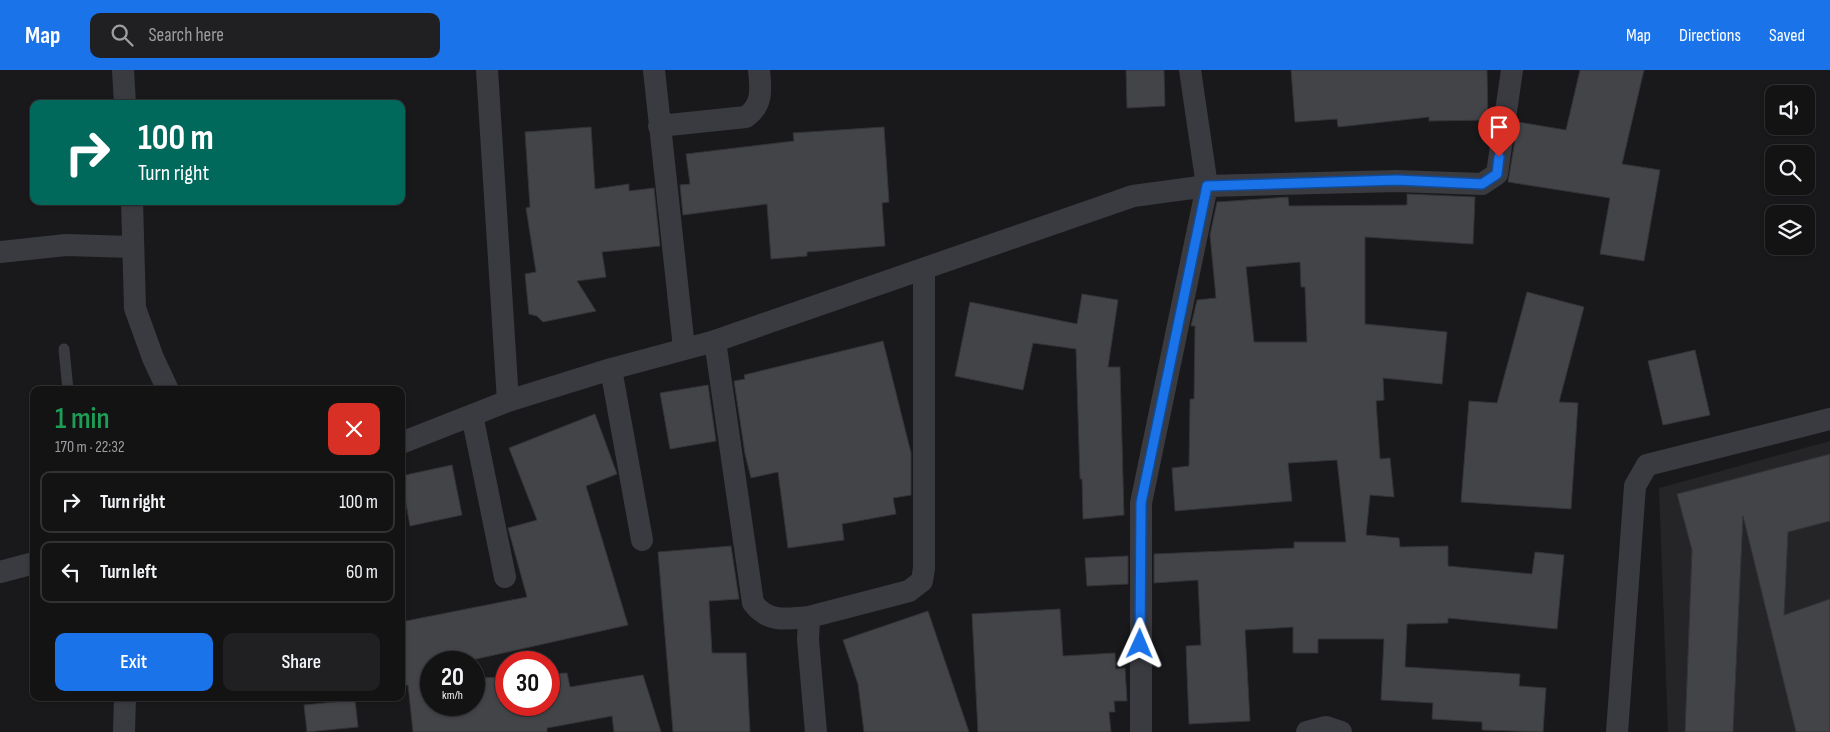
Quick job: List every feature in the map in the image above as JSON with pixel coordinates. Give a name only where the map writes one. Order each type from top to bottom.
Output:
[{"type":"street","points":[[123,70],[126,100]]},
{"type":"street","points":[[487,70],[508,401]]},
{"type":"street","points":[[654,70],[684,348]]},
{"type":"street","points":[[659,126],[746,118],[755,111],[759,102],[761,90],[759,70]]},
{"type":"street","points":[[1140,732],[1141,503],[1207,186],[1190,70]]},
{"type":"street","points":[[405,441],[508,401],[611,369],[715,341],[1133,196],[1207,186],[1397,180],[1482,184],[1497,174],[1512,70]]},
{"type":"street","points":[[132,205],[135,308],[153,358],[166,386]]},
{"type":"street","points":[[0,252],[66,245],[132,246]]},
{"type":"street","points":[[715,341],[753,603],[760,612],[776,620],[809,617],[909,591],[922,581],[924,568],[924,270]]},
{"type":"street","points":[[611,369],[642,540]]},
{"type":"street","points":[[472,415],[505,577]]},
{"type":"street","points":[[1617,732],[1635,486],[1647,465],[1830,419]]},
{"type":"street","points":[[0,572],[30,565]]},
{"type":"street","points":[[809,617],[808,640],[816,732]]},
{"type":"street","points":[[124,701],[124,732]]},
{"type":"street","points":[[1307,732],[1326,727],[1341,732]]},
{"type":"lane","points":[[64,349],[68,386]]},
{"type":"shaded area","points":[[1830,441],[1830,732],[1668,732],[1659,488]]},
{"type":"building","points":[[1126,70],[1164,70],[1165,106],[1127,108]]},
{"type":"building","points":[[1291,70],[1487,70],[1488,120],[1429,121],[1429,117],[1338,127],[1337,119],[1295,122]]},
{"type":"building","points":[[1580,70],[1644,70],[1622,164],[1660,170],[1644,261],[1600,254],[1610,198],[1508,182],[1518,122],[1566,130]]},
{"type":"building","points":[[591,127],[595,189],[629,184],[629,191],[654,188],[660,246],[602,252],[606,277],[577,281],[596,311],[543,322],[537,316],[529,314],[525,274],[536,272],[526,208],[530,207],[525,132]]},
{"type":"building","points":[[884,127],[889,202],[882,203],[885,246],[807,252],[807,256],[771,259],[767,204],[683,215],[680,185],[690,184],[686,154],[794,141],[793,133]]},
{"type":"building","points":[[1407,194],[1475,197],[1473,244],[1365,237],[1365,324],[1447,332],[1442,384],[1383,378],[1384,400],[1376,401],[1380,459],[1390,458],[1394,497],[1370,495],[1366,535],[1399,538],[1400,547],[1448,546],[1448,566],[1532,574],[1535,552],[1564,555],[1557,629],[1448,618],[1448,623],[1407,624],[1405,667],[1520,674],[1519,686],[1546,688],[1543,732],[1482,730],[1482,722],[1432,719],[1433,703],[1381,700],[1384,639],[1318,639],[1318,653],[1293,653],[1293,627],[1245,630],[1250,721],[1189,724],[1186,646],[1201,645],[1198,580],[1154,583],[1154,554],[1294,548],[1294,542],[1346,542],[1337,460],[1288,463],[1292,501],[1175,511],[1172,468],[1189,466],[1190,399],[1194,399],[1195,326],[1191,326],[1197,300],[1216,298],[1210,235],[1217,202],[1288,197],[1289,206],[1407,205]],"holes":[[[1300,262],[1301,287],[1305,287],[1307,342],[1254,342],[1246,267]]]},
{"type":"building","points":[[1527,292],[1584,307],[1559,402],[1578,403],[1571,509],[1461,502],[1469,401],[1497,403]]},
{"type":"building","points":[[1082,294],[1118,300],[1108,367],[1120,367],[1124,515],[1083,519],[1076,349],[1033,343],[1023,390],[955,376],[970,302],[1077,324]]},
{"type":"building","points":[[883,341],[911,453],[911,495],[893,498],[896,514],[842,524],[844,540],[788,548],[778,472],[751,478],[745,454],[734,381],[745,379],[744,375]]},
{"type":"building","points":[[1695,350],[1710,415],[1663,425],[1648,361]]},
{"type":"building","points":[[708,385],[716,441],[670,449],[660,393]]},
{"type":"building","points":[[595,414],[617,474],[586,486],[628,625],[512,651],[495,651],[495,655],[485,657],[485,651],[420,651],[420,716],[485,716],[485,678],[495,677],[495,716],[560,716],[560,673],[567,673],[570,687],[643,675],[661,732],[614,732],[612,716],[547,728],[547,732],[413,732],[408,685],[405,685],[405,621],[527,597],[508,528],[537,520],[509,448]]},
{"type":"building","points":[[1830,454],[1830,521],[1788,532],[1784,615],[1830,599],[1830,732],[1796,732],[1743,516],[1733,732],[1685,732],[1692,550],[1677,494]]},
{"type":"building","points":[[452,465],[462,515],[410,526],[405,498],[405,475]]},
{"type":"building","points":[[731,546],[739,599],[709,601],[712,653],[746,653],[750,732],[673,732],[658,552]]},
{"type":"building","points":[[1128,556],[1128,584],[1087,586],[1085,558]]},
{"type":"building","points":[[1060,609],[1063,656],[1115,653],[1116,669],[1125,668],[1127,701],[1114,701],[1115,712],[1109,712],[1111,732],[978,732],[972,614]]},
{"type":"building","points":[[928,611],[969,732],[864,732],[858,684],[843,640]]},
{"type":"building","points":[[355,701],[358,727],[307,732],[304,705]]},
{"type":"route","points":[[1140,644],[1141,503],[1207,186],[1397,180],[1482,184],[1497,174],[1499,157]]}]
